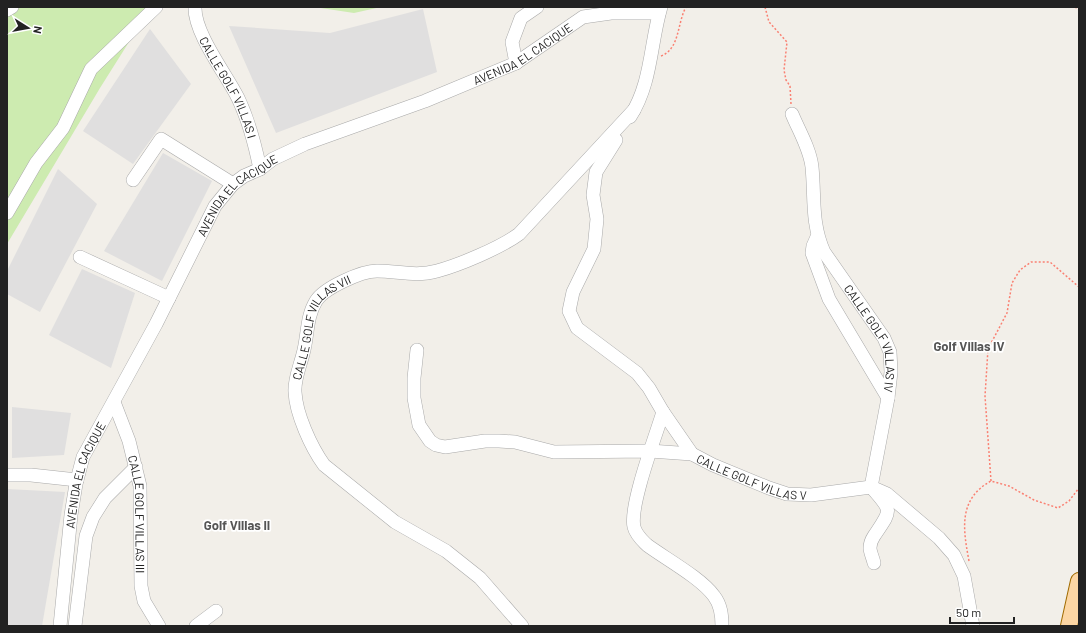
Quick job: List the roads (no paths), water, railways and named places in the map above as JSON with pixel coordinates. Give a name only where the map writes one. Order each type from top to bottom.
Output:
[{"type":"main road","points":[[1069,626],[1079,581]]},
{"type":"street","points":[[7,10],[12,7]]},
{"type":"street","points":[[7,213],[32,169],[62,128],[91,69],[156,7]]},
{"type":"street","name":"CALLE GOLF VILLAS I","points":[[195,7],[197,22],[238,99],[249,125],[260,169]]},
{"type":"street","points":[[516,63],[512,42],[521,18],[537,7]]},
{"type":"street","points":[[660,10],[647,80],[634,110],[596,172],[593,195],[597,219],[594,249],[572,292],[569,311],[577,328],[637,373],[650,388],[663,412],[692,454]]},
{"type":"street","name":"AVENIDA EL CACIQUE","points":[[60,626],[68,540],[77,480],[83,457],[114,402],[215,206],[233,184],[244,176],[260,169],[272,159],[305,144],[426,101],[516,63],[583,18],[611,13],[660,10]]},
{"type":"street","name":"CALLE GOLF VILLAS VII","points":[[522,626],[480,578],[446,551],[395,522],[324,465],[317,455],[299,412],[295,392],[298,371],[305,349],[311,312],[316,302],[328,289],[374,271],[411,275],[437,271],[503,245],[519,234],[634,110]]},
{"type":"street","name":"CALLE GOLF VILLAS IV","points":[[792,114],[812,165],[814,222],[817,237],[824,252],[884,338],[890,352],[888,398],[871,487]]},
{"type":"street","points":[[133,180],[161,139],[233,184]]},
{"type":"street","points":[[817,237],[812,253],[829,299],[888,398]]},
{"type":"street","points":[[80,257],[168,298]]},
{"type":"street","name":"CALLE GOLF VILLAS V","points":[[417,350],[414,378],[414,398],[419,425],[430,441],[436,446],[445,447],[485,441],[499,441],[515,442],[554,452],[650,451],[692,454],[769,488],[787,494],[811,495],[871,487]]},
{"type":"street","name":"CALLE GOLF VILLAS III","points":[[114,402],[129,441],[140,486],[141,586],[144,601],[159,626]]},
{"type":"street","points":[[663,412],[650,451],[635,506],[633,518],[635,528],[639,537],[647,545],[706,586],[720,606],[722,626]]},
{"type":"street","points":[[75,626],[86,536],[93,517],[105,498],[136,467]]},
{"type":"street","points":[[7,475],[31,475],[77,480]]},
{"type":"street","points":[[871,487],[887,505],[888,512],[887,519],[871,542],[870,547],[874,563]]},
{"type":"street","points":[[871,487],[893,498],[939,538],[954,555],[964,576],[973,626]]},
{"type":"street","points":[[196,626],[216,611]]},
{"type":"district","name":"Golf Villas IV","points":[[969,346]]},
{"type":"district","name":"Golf Villas II","points":[[237,525]]}]
